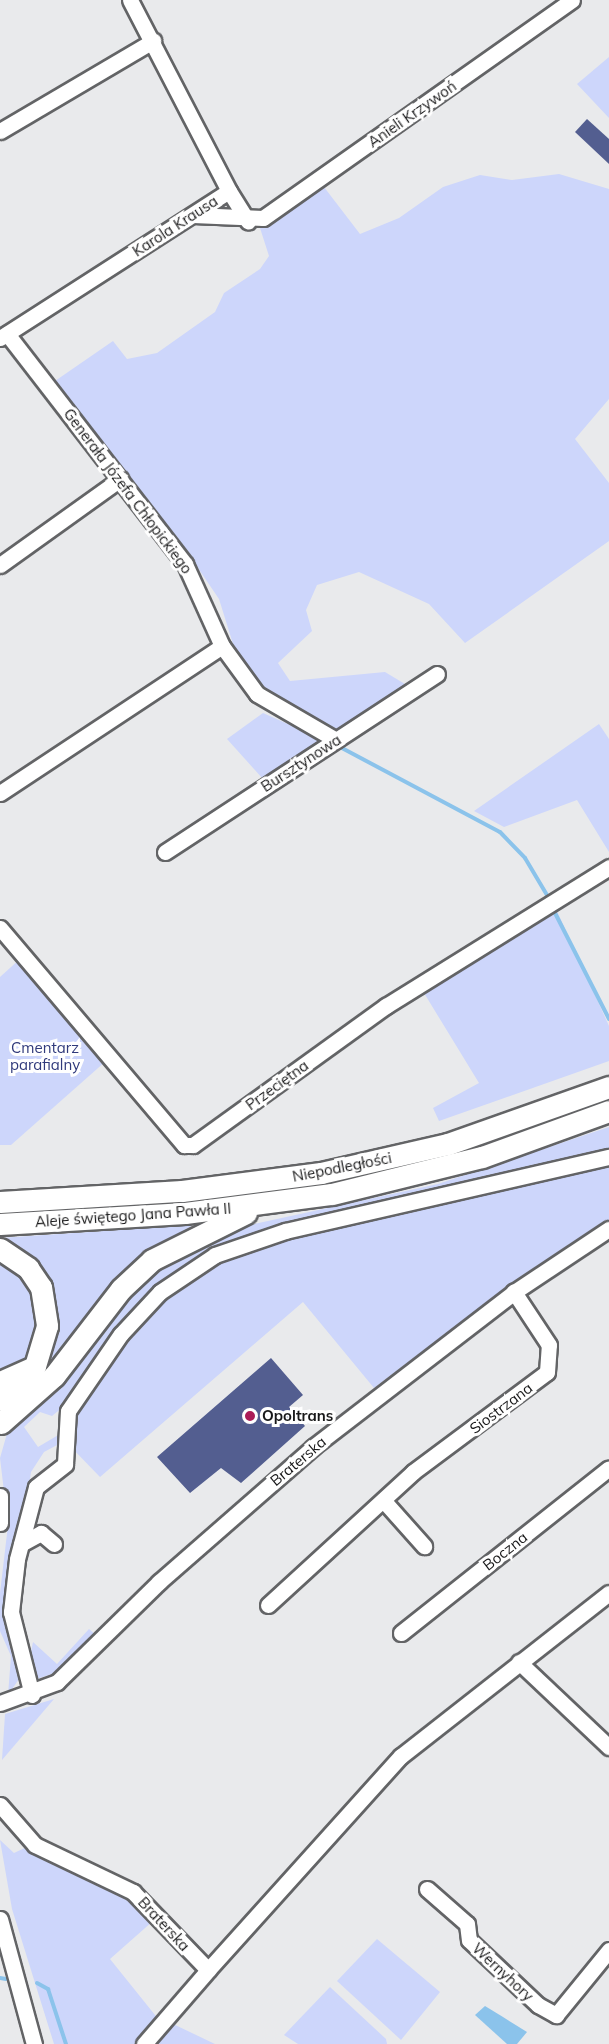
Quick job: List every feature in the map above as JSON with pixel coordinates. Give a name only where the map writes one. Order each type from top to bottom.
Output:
[{"type":"highway","name":"Niepodległości","points":[[64,1198],[321,1173],[448,1144],[609,1087]]},
{"type":"highway","name":"Niepodległości","points":[[266,1204],[440,1168],[609,1111]]},
{"type":"highway","points":[[0,1191],[64,1198]]},
{"type":"highway","name":"Aleje świętego Jana Pawła II","points":[[0,1202],[64,1198]]},
{"type":"highway","points":[[1,1423],[48,1383],[121,1289],[152,1260],[183,1240],[266,1204]]},
{"type":"highway","name":"Aleje świętego Jana Pawła II","points":[[0,1224],[266,1204]]},
{"type":"highway","points":[[0,1249],[28,1268],[41,1287],[47,1326],[35,1366],[22,1386],[0,1400]]},
{"type":"highway","points":[[0,1382],[35,1366]]},
{"type":"street","name":"Karola Krausa","points":[[3,336],[230,191],[130,0]]},
{"type":"street","name":"Anieli Krzywoń","points":[[193,215],[248,221],[275,211],[572,0]]},
{"type":"street","points":[[0,131],[153,41]]},
{"type":"street","points":[[230,191],[248,221]]},
{"type":"street","name":"Generała Józefa Chłopickiego","points":[[3,336],[120,479],[185,564],[222,646],[257,694],[336,740]]},
{"type":"street","points":[[0,565],[120,479]]},
{"type":"street","points":[[0,793],[222,646]]},
{"type":"street","name":"Bursztynowa","points":[[165,852],[437,674]]},
{"type":"street","name":"Przeciętna","points":[[0,928],[184,1146],[194,1145],[386,1006],[609,867]]},
{"type":"street","points":[[32,1695],[11,1612],[21,1544],[36,1487],[65,1464],[68,1411],[121,1334],[160,1292],[215,1255],[285,1232],[609,1157]]},
{"type":"street","name":"Braterska","points":[[0,1703],[32,1695],[80,1663],[159,1582],[313,1447],[514,1292],[609,1229]]},
{"type":"street","name":"Siostrzana","points":[[268,1605],[383,1500],[547,1372],[549,1345],[514,1292]]},
{"type":"street","name":"Boczna","points":[[401,1634],[609,1468]]},
{"type":"street","points":[[0,1496],[0,1523]]},
{"type":"street","points":[[383,1500],[424,1546]]},
{"type":"street","points":[[21,1544],[41,1533],[54,1544]]},
{"type":"street","points":[[144,2044],[401,1756],[609,1593]]},
{"type":"street","points":[[22,1658],[26,1636]]},
{"type":"street","points":[[519,1662],[609,1747]]},
{"type":"street","name":"Braterska","points":[[0,1805],[35,1845],[133,1892],[208,1970]]},
{"type":"street","name":"Wernyhory","points":[[427,1889],[467,1924],[469,1940],[538,2005],[556,2015],[609,1950]]},
{"type":"street","points":[[0,1919],[34,2044]]},
{"type":"green space","points":[[609,57],[609,118],[577,84]]},
{"type":"green space","points":[[559,174],[609,189],[609,399],[575,439],[609,483],[609,541],[465,643],[429,604],[359,572],[317,585],[306,610],[312,631],[278,663],[290,681],[385,672],[405,684],[335,732],[262,688],[233,644],[219,599],[183,546],[55,381],[113,341],[127,359],[157,353],[215,312],[224,293],[260,269],[269,256],[260,228],[324,187],[360,234],[399,218],[443,187],[480,175],[512,180]]},
{"type":"green space","points":[[263,713],[324,740],[263,779],[227,739]]},
{"type":"green space","points":[[599,724],[609,739],[609,852],[577,800],[504,827],[474,811]]},
{"type":"green space","points":[[556,909],[609,1026],[609,1061],[439,1121],[433,1108],[479,1083],[424,993]]},
{"type":"green space","name":"Cmentarz parafialny","points":[[21,958],[106,1061],[11,1145],[0,1145],[0,977]]},
{"type":"green space","points":[[609,1127],[609,1149],[237,1239],[201,1255],[154,1288],[110,1340],[69,1402],[52,1416],[40,1412],[24,1427],[38,1447],[60,1434],[59,1444],[44,1452],[31,1472],[6,1612],[19,1679],[8,1695],[11,1656],[0,1631],[0,1593],[8,1525],[0,1458],[8,1430],[160,1263],[236,1228],[438,1184]]},
{"type":"green space","points":[[609,1162],[609,1220],[510,1285],[374,1388],[303,1302],[100,1477],[69,1445],[68,1411],[150,1311],[217,1262],[303,1235]]},
{"type":"green space","points":[[193,1225],[138,1260],[49,1370],[44,1367],[57,1327],[48,1279],[29,1256],[0,1238]]},
{"type":"green space","points":[[0,1259],[30,1286],[38,1321],[27,1358],[0,1375]]},
{"type":"green space","points":[[89,1629],[97,1636],[60,1671],[34,1680],[29,1662],[33,1642],[57,1664]]},
{"type":"green space","points":[[54,1699],[2,1760],[5,1714]]},
{"type":"green space","points":[[0,1840],[14,1853],[31,1845],[53,1863],[129,1899],[153,1921],[110,1959],[159,2020],[139,2044],[54,2044],[12,1909]]},
{"type":"green space","points":[[377,1939],[440,1992],[401,2040],[337,1981]]},
{"type":"green space","points":[[330,1987],[386,2039],[387,2044],[298,2044],[284,2035]]},
{"type":"green space","points":[[171,2023],[215,2044],[152,2044]]},
{"type":"shaded area","points":[[485,2006],[527,2032],[517,2044],[507,2044],[475,2015]]},
{"type":"building","points":[[587,119],[609,139],[609,164],[575,132]]},
{"type":"building","name":"Opoltrans","points":[[271,1358],[303,1395],[289,1407],[305,1426],[241,1483],[221,1468],[190,1493],[157,1457]]},
{"type":"waterway","points":[[340,747],[500,832],[525,858],[547,895]]},
{"type":"waterway","points":[[554,911],[609,1019]]},
{"type":"waterway","points":[[0,1978],[6,1979]]},
{"type":"waterway","points":[[37,1983],[48,1989],[66,2044]]},
{"type":"place","name":"Opoltrans","points":[[250,1416]]}]
